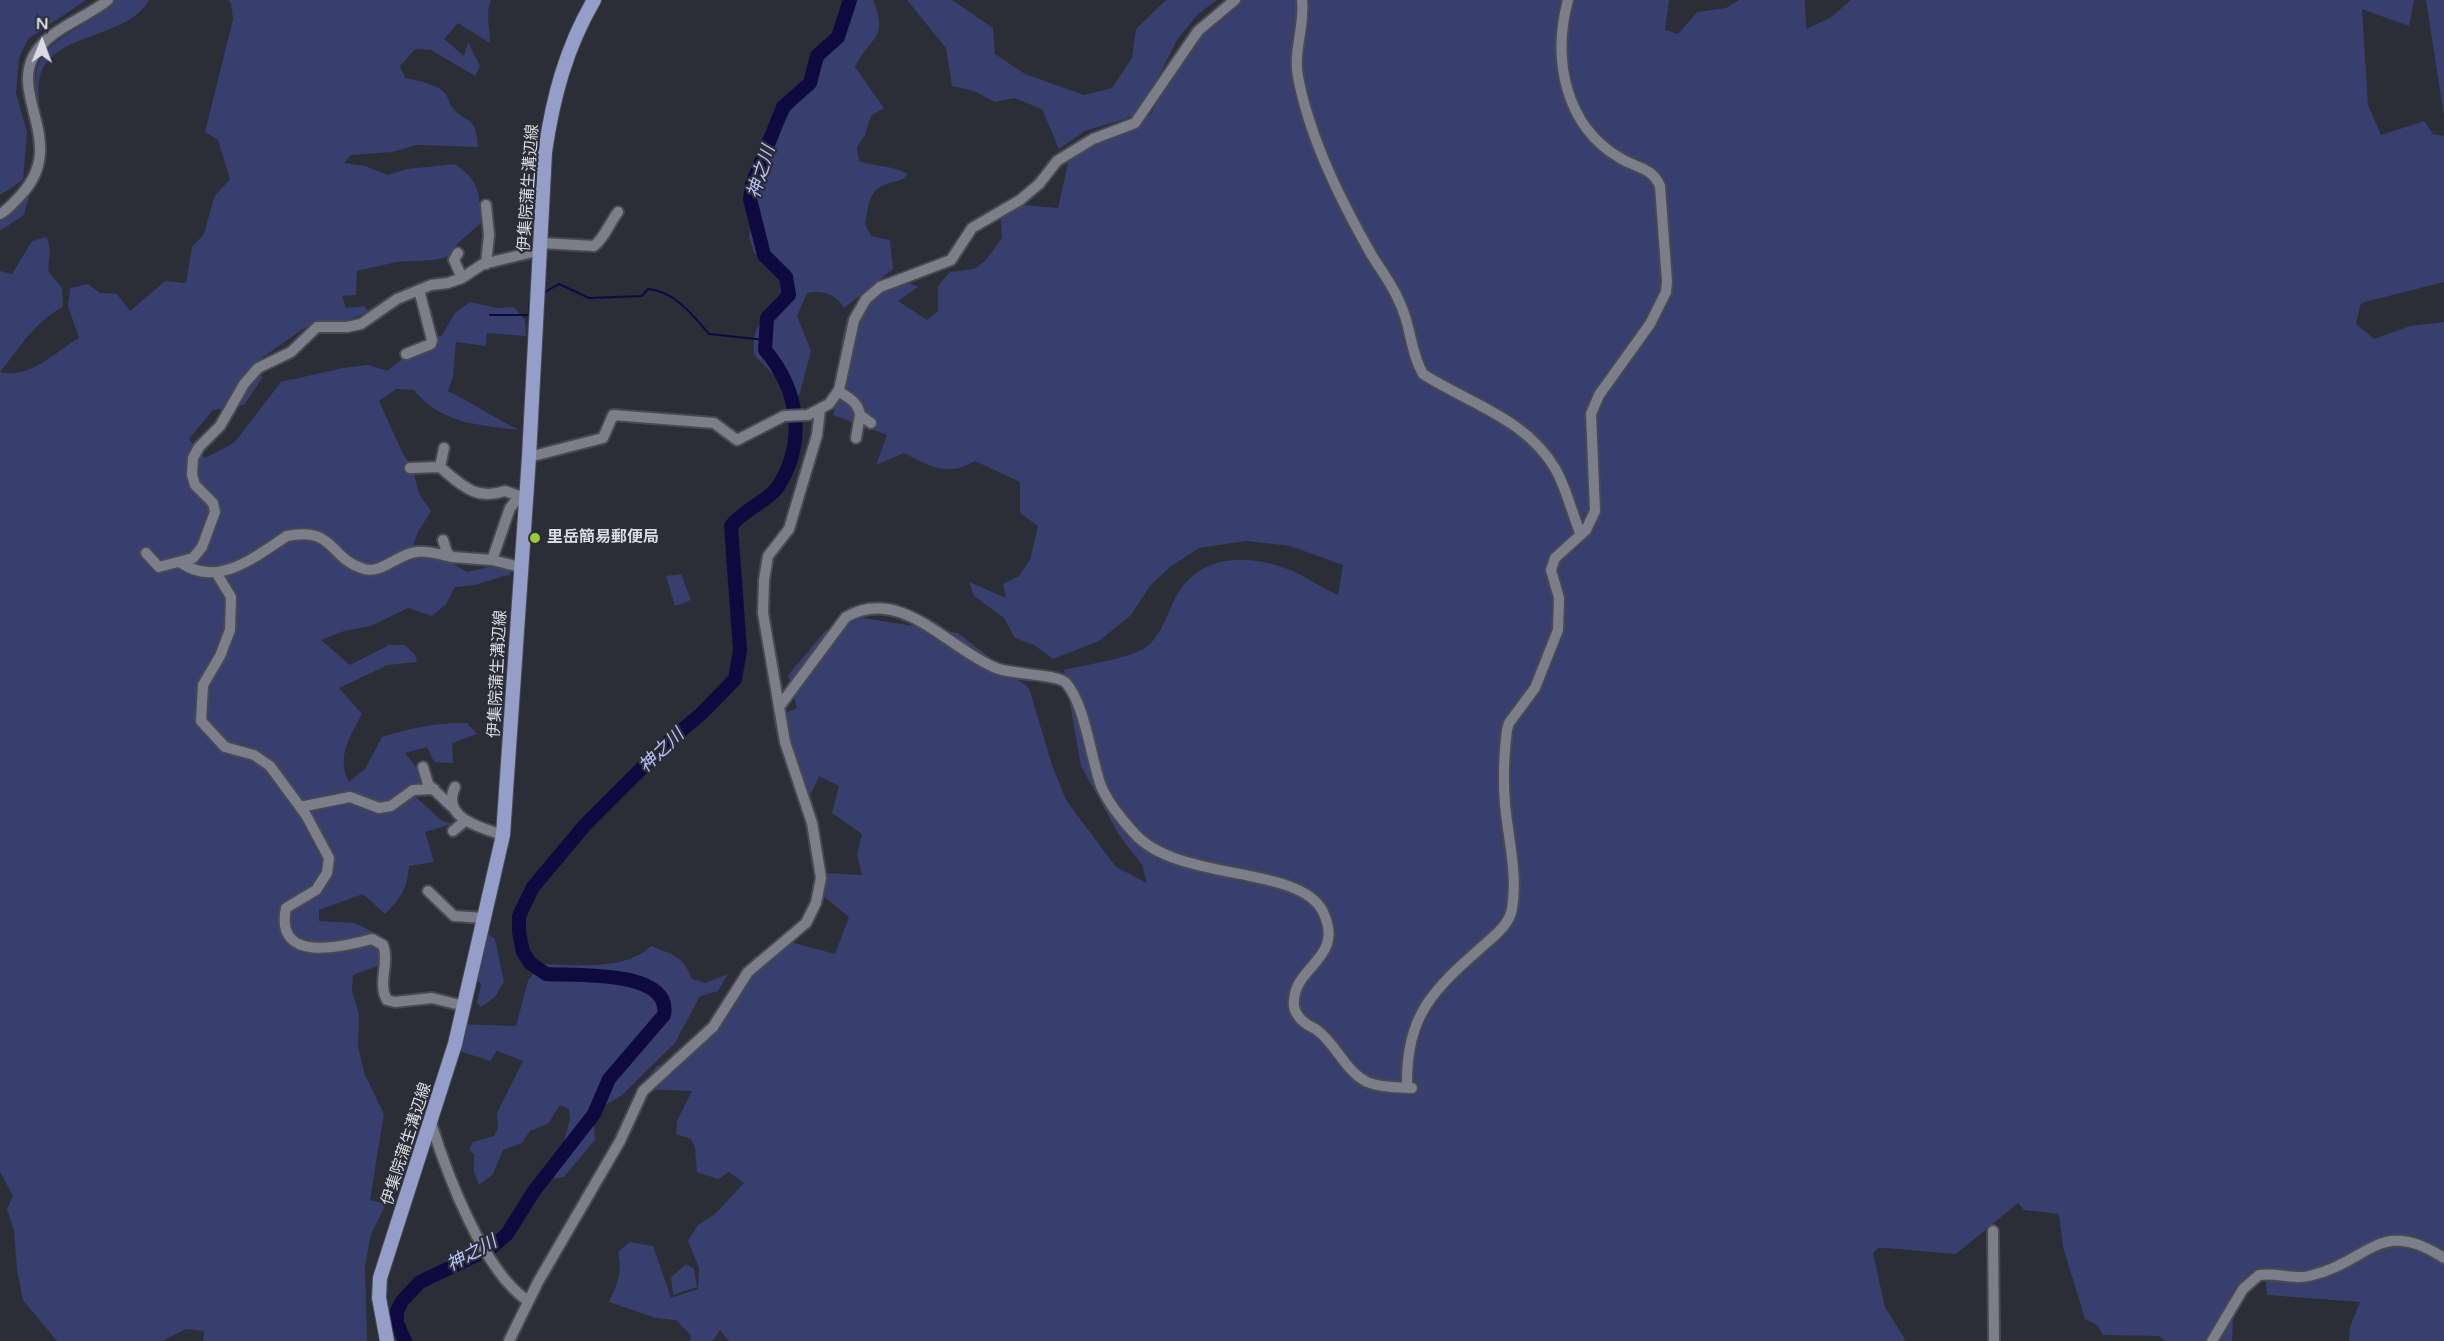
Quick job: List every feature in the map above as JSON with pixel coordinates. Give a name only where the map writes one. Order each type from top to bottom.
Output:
[{"type":"main road","name":"伊集院蒲生溝辺線","points":[[387,1341],[380,1298],[381,1278],[431,1123],[464,1006],[503,835],[511,750],[522,497],[529,457],[545,153],[552,104],[579,27],[594,0]]},
{"type":"street","points":[[0,214],[30,185],[39,163],[41,145],[29,85],[34,56],[51,36],[108,0]]},
{"type":"street","points":[[529,457],[603,438],[613,415],[714,423],[737,440],[783,416],[808,415],[820,410],[829,404],[838,392],[854,320],[866,299],[880,287],[951,260],[972,228],[1020,200],[1040,184],[1057,161],[1093,139],[1135,123],[1198,31],[1235,0]]},
{"type":"street","points":[[1302,0],[1304,13],[1296,56],[1310,121],[1344,205],[1400,301],[1411,332],[1418,365],[1423,374],[1504,417],[1542,448],[1557,472],[1581,535]]},
{"type":"street","points":[[779,707],[846,617],[863,609],[878,609],[907,615],[995,668],[1019,675],[1059,678],[1067,684],[1075,701],[1102,788],[1136,835],[1167,857],[1187,864],[1286,885],[1309,896],[1323,910],[1328,943],[1324,954],[1295,991],[1295,1011],[1307,1025],[1328,1040],[1356,1074],[1366,1081],[1378,1086],[1410,1087],[1411,1040],[1419,1017],[1446,978],[1499,932],[1512,909],[1510,846],[1505,802],[1507,730],[1509,723],[1535,688],[1558,630],[1558,598],[1551,570],[1555,558],[1591,523],[1594,511],[1591,414],[1599,395],[1660,306],[1667,282],[1660,186],[1656,176],[1620,159],[1592,137],[1579,121],[1569,96],[1563,60],[1564,19],[1568,0]]},
{"type":"street","points":[[486,205],[489,235],[486,264]]},
{"type":"street","points":[[146,553],[159,567],[193,558],[202,547],[214,512],[213,503],[195,486],[193,458],[199,447],[220,426],[244,384],[258,368],[291,352],[317,327],[347,327],[362,324],[397,299],[419,290],[462,278],[486,264],[541,246],[594,246],[600,242],[607,226],[618,212]]},
{"type":"street","points":[[458,253],[454,260],[462,278]]},
{"type":"street","points":[[406,354],[431,344],[432,340],[419,290]]},
{"type":"street","points":[[838,392],[859,407],[860,416],[856,438]]},
{"type":"street","points":[[509,1341],[528,1301],[620,1141],[643,1091],[712,1027],[748,972],[806,923],[816,903],[821,878],[812,824],[785,742],[765,622],[765,574],[768,556],[789,529],[817,435],[820,410]]},
{"type":"street","points":[[860,416],[871,423]]},
{"type":"street","points":[[440,467],[444,448]]},
{"type":"street","points":[[410,468],[440,467],[465,488],[490,496],[505,491],[522,497],[510,508],[492,560]]},
{"type":"street","points":[[181,563],[188,568],[217,574],[233,569],[287,536],[295,535],[323,538],[345,559],[372,570],[403,555],[418,551],[452,557],[492,560],[520,567]]},
{"type":"street","points":[[443,540],[447,553],[452,557]]},
{"type":"street","points":[[217,574],[231,597],[230,630],[220,656],[203,685],[201,721],[225,747],[254,755],[270,766],[300,807],[329,858],[327,873],[316,890],[286,908],[284,928],[290,940],[334,950],[372,939],[383,945],[386,951],[383,987],[387,1000],[395,1002],[432,998],[464,1006]]},
{"type":"street","points":[[423,767],[428,784],[465,821],[503,835]]},
{"type":"street","points":[[453,807],[452,794],[455,787]]},
{"type":"street","points":[[300,807],[350,797],[379,808],[391,806],[413,790],[434,789]]},
{"type":"street","points":[[453,831],[465,821]]},
{"type":"street","points":[[428,891],[454,916],[484,918]]},
{"type":"street","points":[[431,1123],[444,1164],[477,1237],[517,1294],[528,1301]]},
{"type":"street","points":[[1993,1231],[1994,1341]]},
{"type":"street","points":[[2212,1341],[2243,1289],[2259,1275],[2307,1277],[2353,1260],[2385,1241],[2398,1239],[2411,1240],[2444,1258]]},
{"type":"shaded area","points":[[0,0],[86,0],[28,39],[19,58],[16,93],[27,132],[23,180],[0,195]]},
{"type":"shaded area","points":[[115,0],[149,0],[139,13],[125,22],[74,43],[59,51],[48,61],[39,82],[41,128],[36,78],[37,66],[42,56],[64,36],[100,14]]},
{"type":"shaded area","points":[[228,0],[491,0],[488,15],[490,43],[458,23],[444,39],[464,56],[468,42],[480,66],[475,76],[431,50],[415,49],[400,66],[405,78],[421,81],[445,93],[456,112],[473,124],[478,147],[416,145],[393,152],[351,155],[344,163],[365,166],[388,175],[407,169],[455,164],[470,177],[477,189],[481,223],[458,243],[450,256],[434,260],[397,262],[357,271],[356,295],[342,296],[346,308],[364,306],[369,312],[343,322],[309,325],[253,364],[256,374],[263,377],[244,405],[213,410],[189,439],[205,458],[234,443],[281,382],[343,368],[368,365],[387,371],[412,351],[442,335],[455,313],[470,302],[497,308],[514,307],[525,320],[526,336],[487,333],[486,346],[456,342],[453,377],[448,391],[519,430],[462,421],[436,410],[414,390],[396,389],[379,401],[403,454],[412,466],[419,494],[431,511],[418,532],[411,552],[440,556],[467,572],[506,563],[511,574],[475,585],[455,587],[446,604],[432,616],[408,608],[371,626],[344,631],[321,640],[350,665],[389,645],[405,645],[415,655],[417,662],[388,665],[339,688],[362,714],[349,739],[344,755],[345,773],[349,782],[365,769],[382,737],[424,726],[456,723],[467,723],[477,734],[452,743],[453,763],[434,762],[427,747],[405,753],[432,788],[417,789],[416,797],[441,820],[452,824],[425,832],[434,862],[409,866],[407,881],[402,893],[385,914],[363,894],[319,910],[319,921],[355,923],[379,935],[378,966],[353,975],[352,991],[359,1014],[358,1047],[365,1075],[384,1114],[370,1200],[386,1204],[371,1234],[365,1266],[367,1341],[203,1341],[204,1331],[186,1329],[162,1341],[57,1341],[23,1300],[17,1270],[14,1231],[7,1209],[13,1196],[0,1172],[0,372],[22,372],[32,368],[79,338],[68,306],[70,288],[88,284],[100,293],[117,294],[130,311],[165,281],[186,283],[192,247],[204,234],[214,197],[230,179],[218,140],[205,132],[233,19],[231,3]]},
{"type":"shaded area","points":[[849,0],[873,0],[879,23],[876,36],[855,67],[884,108],[871,116],[865,135],[857,147],[859,161],[908,174],[902,179],[877,189],[869,202],[865,224],[871,236],[890,240],[893,269],[844,308],[833,296],[818,292],[807,293],[797,316],[811,351],[800,393],[792,405],[778,379],[754,355],[754,341],[759,325],[785,297],[777,272],[754,253],[749,237],[757,195],[782,128],[791,110],[814,82]]},
{"type":"shaded area","points":[[907,0],[952,0],[993,28],[995,54],[1025,74],[1084,95],[1112,88],[1132,58],[1136,29],[1166,0],[1217,0],[1198,14],[1177,40],[1141,111],[1125,119],[1085,131],[1059,149],[1042,109],[1014,98],[995,102],[974,91],[952,86],[946,48]]},
{"type":"shaded area","points":[[1232,0],[1669,0],[1665,30],[1678,34],[1697,12],[1726,8],[1739,0],[1805,0],[1806,29],[1830,18],[1851,0],[2414,0],[2409,26],[2362,9],[2368,105],[2381,135],[2424,121],[2433,134],[2444,136],[2444,282],[2361,303],[2356,324],[2374,339],[2410,326],[2444,322],[2444,1341],[2349,1341],[2350,1327],[2360,1302],[2267,1295],[2265,1268],[2248,1278],[2234,1291],[2232,1341],[2165,1341],[2159,1336],[2103,1335],[2097,1325],[2085,1319],[2063,1247],[2059,1214],[2024,1210],[2018,1203],[1956,1254],[1886,1248],[1878,1248],[1873,1253],[1885,1307],[1906,1341],[729,1341],[720,1330],[713,1341],[690,1341],[691,1336],[676,1320],[656,1318],[609,1302],[618,1278],[620,1265],[618,1252],[630,1242],[653,1246],[671,1298],[698,1289],[699,1268],[688,1241],[698,1225],[715,1214],[744,1183],[729,1172],[718,1179],[697,1172],[695,1148],[691,1139],[676,1134],[677,1121],[692,1091],[640,1089],[657,1066],[691,1056],[706,1041],[726,1011],[754,957],[787,941],[835,954],[849,917],[821,894],[826,873],[862,875],[857,854],[862,834],[832,813],[839,786],[819,776],[811,794],[803,786],[791,769],[782,749],[773,718],[797,708],[788,675],[826,630],[863,618],[958,633],[1029,688],[1052,765],[1066,800],[1116,867],[1147,883],[1142,865],[1119,835],[1081,766],[1064,670],[1118,658],[1145,648],[1156,637],[1178,593],[1188,580],[1199,571],[1226,561],[1270,563],[1292,571],[1338,595],[1343,565],[1290,546],[1246,541],[1199,548],[1170,567],[1150,586],[1130,616],[1099,641],[1053,659],[1034,645],[1015,638],[1004,618],[974,596],[969,582],[1006,598],[1003,584],[1019,576],[1030,560],[1038,526],[1020,513],[1020,482],[975,461],[956,468],[939,468],[904,453],[876,465],[887,435],[833,415],[844,329],[856,306],[892,276],[918,287],[898,301],[927,320],[938,311],[938,286],[950,272],[974,269],[985,261],[1002,238],[1000,203],[1058,208],[1072,145],[1139,124],[1152,113],[1177,55]]},
{"type":"shaded area","points":[[2426,0],[2444,0],[2444,116]]},
{"type":"shaded area","points":[[29,197],[24,215],[0,231],[0,221]]},
{"type":"shaded area","points":[[47,237],[50,251],[48,271],[62,288],[63,307],[36,327],[0,372],[0,271],[12,274],[32,241]]},
{"type":"shaded area","points":[[681,574],[691,600],[675,606],[666,576]]},
{"type":"shaded area","points":[[478,927],[495,939],[504,982],[495,997],[481,1007],[477,1003],[481,984],[467,968]]},
{"type":"shaded area","points":[[651,946],[677,957],[685,965],[692,979],[705,983],[728,974],[718,991],[700,996],[675,1043],[621,1096],[602,1107],[594,1125],[595,1140],[564,1177],[554,1179],[570,1119],[569,1109],[560,1105],[548,1124],[530,1131],[522,1143],[503,1150],[493,1174],[479,1185],[474,1172],[474,1154],[469,1150],[473,1142],[494,1136],[498,1128],[497,1113],[523,1061],[497,1051],[490,1061],[450,1048],[455,1024],[516,1026],[528,981],[541,964],[614,963],[628,960]]},
{"type":"shaded area","points":[[686,1264],[694,1269],[697,1287],[673,1295],[671,1277]]},
{"type":"waterway","name":"神之川","points":[[405,1341],[397,1323],[397,1311],[402,1301],[420,1282],[491,1248],[507,1234],[534,1191],[594,1114],[609,1079],[664,1015],[662,1000],[653,989],[638,982],[598,976],[546,974],[530,963],[523,952],[519,916],[533,887],[585,825],[735,679],[740,650],[731,526],[777,488],[793,453],[795,435],[792,399],[777,366],[765,350],[767,318],[789,295],[786,277],[764,255],[750,199],[752,184],[783,107],[810,83],[817,56],[838,37],[850,0]]},
{"type":"waterway","points":[[545,292],[559,284],[589,298],[642,296],[648,289],[657,290],[682,305],[709,334],[766,340]]},
{"type":"waterway","points":[[490,315],[529,315],[530,299]]},
{"type":"place","name":"里岳簡易郵便局","points":[[535,538]]}]
